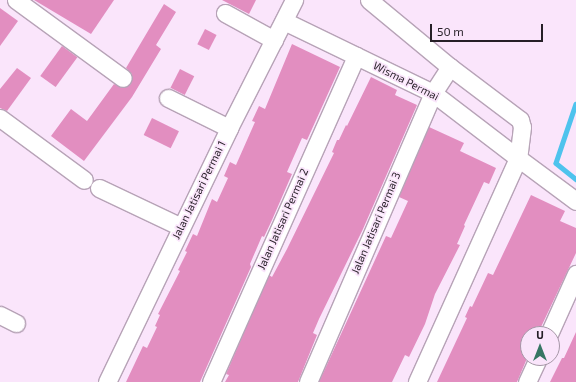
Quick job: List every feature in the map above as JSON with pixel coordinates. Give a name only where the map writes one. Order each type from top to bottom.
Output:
[{"type":"street","points":[[16,0],[123,78]]},
{"type":"street","name":"Jalan Jatisari Permai 1","points":[[107,382],[229,128],[294,0]]},
{"type":"street","points":[[379,3],[450,67],[520,120],[522,127],[518,158],[417,382]]},
{"type":"street","points":[[225,13],[274,40]]},
{"type":"street","name":"Wisma Permai","points":[[284,21],[433,92],[576,202]]},
{"type":"street","name":"Jalan Jatisari Permai 2","points":[[211,382],[356,56]]},
{"type":"street","name":"Jalan Jatisari Permai 3","points":[[308,382],[433,92],[450,67]]},
{"type":"street","points":[[168,98],[229,128]]},
{"type":"street","points":[[0,118],[91,184],[181,227]]},
{"type":"street","points":[[553,326],[576,274]]},
{"type":"street","points":[[0,314],[16,323]]},
{"type":"street","points":[[527,382],[534,366]]},
{"type":"building","points":[[34,0],[114,0],[91,34]]},
{"type":"building","points":[[222,0],[256,0],[249,14]]},
{"type":"building","points":[[164,4],[176,12],[156,45],[161,49],[132,97],[84,161],[51,136],[71,109],[87,121],[114,84],[122,88],[131,84],[132,74],[126,68]]},
{"type":"building","points":[[0,8],[18,21],[0,46]]},
{"type":"building","points":[[205,29],[217,35],[209,50],[197,44]]},
{"type":"building","points":[[292,44],[340,67],[307,140],[302,138],[287,172],[292,174],[264,237],[262,236],[250,264],[251,267],[200,382],[126,382],[143,346],[147,348],[157,327],[155,326],[160,315],[158,314],[180,271],[178,270],[187,252],[185,251],[193,234],[197,236],[212,199],[217,202],[228,178],[224,176],[230,162],[236,165],[255,122],[252,121],[259,106],[265,109]]},
{"type":"building","points":[[62,46],[77,57],[56,87],[40,76]]},
{"type":"building","points":[[17,68],[31,78],[7,111],[0,108],[0,89]]},
{"type":"building","points":[[180,69],[194,76],[185,95],[170,88]]},
{"type":"building","points":[[371,77],[397,90],[395,95],[417,105],[363,229],[319,319],[313,333],[317,335],[298,382],[225,382],[229,375],[226,374],[269,275],[272,277],[287,249],[334,153],[332,152],[337,140],[339,140],[346,125],[347,126]]},
{"type":"building","points":[[152,118],[179,131],[171,148],[144,135]]},
{"type":"building","points":[[429,127],[464,143],[460,151],[496,168],[489,184],[484,182],[464,225],[465,226],[457,244],[460,245],[435,294],[425,324],[409,357],[405,355],[392,382],[319,382],[386,236],[391,238],[408,201],[399,197]]},
{"type":"building","points":[[531,195],[565,211],[560,221],[576,228],[576,253],[541,326],[520,326],[520,366],[524,366],[517,382],[437,382],[467,318],[465,317],[470,306],[472,307],[488,273],[493,275]]},
{"type":"building","points":[[576,332],[576,382],[550,382],[558,366],[560,366],[562,358],[564,358]]},
{"type":"waterway","points":[[576,104],[556,163],[576,179]]}]
